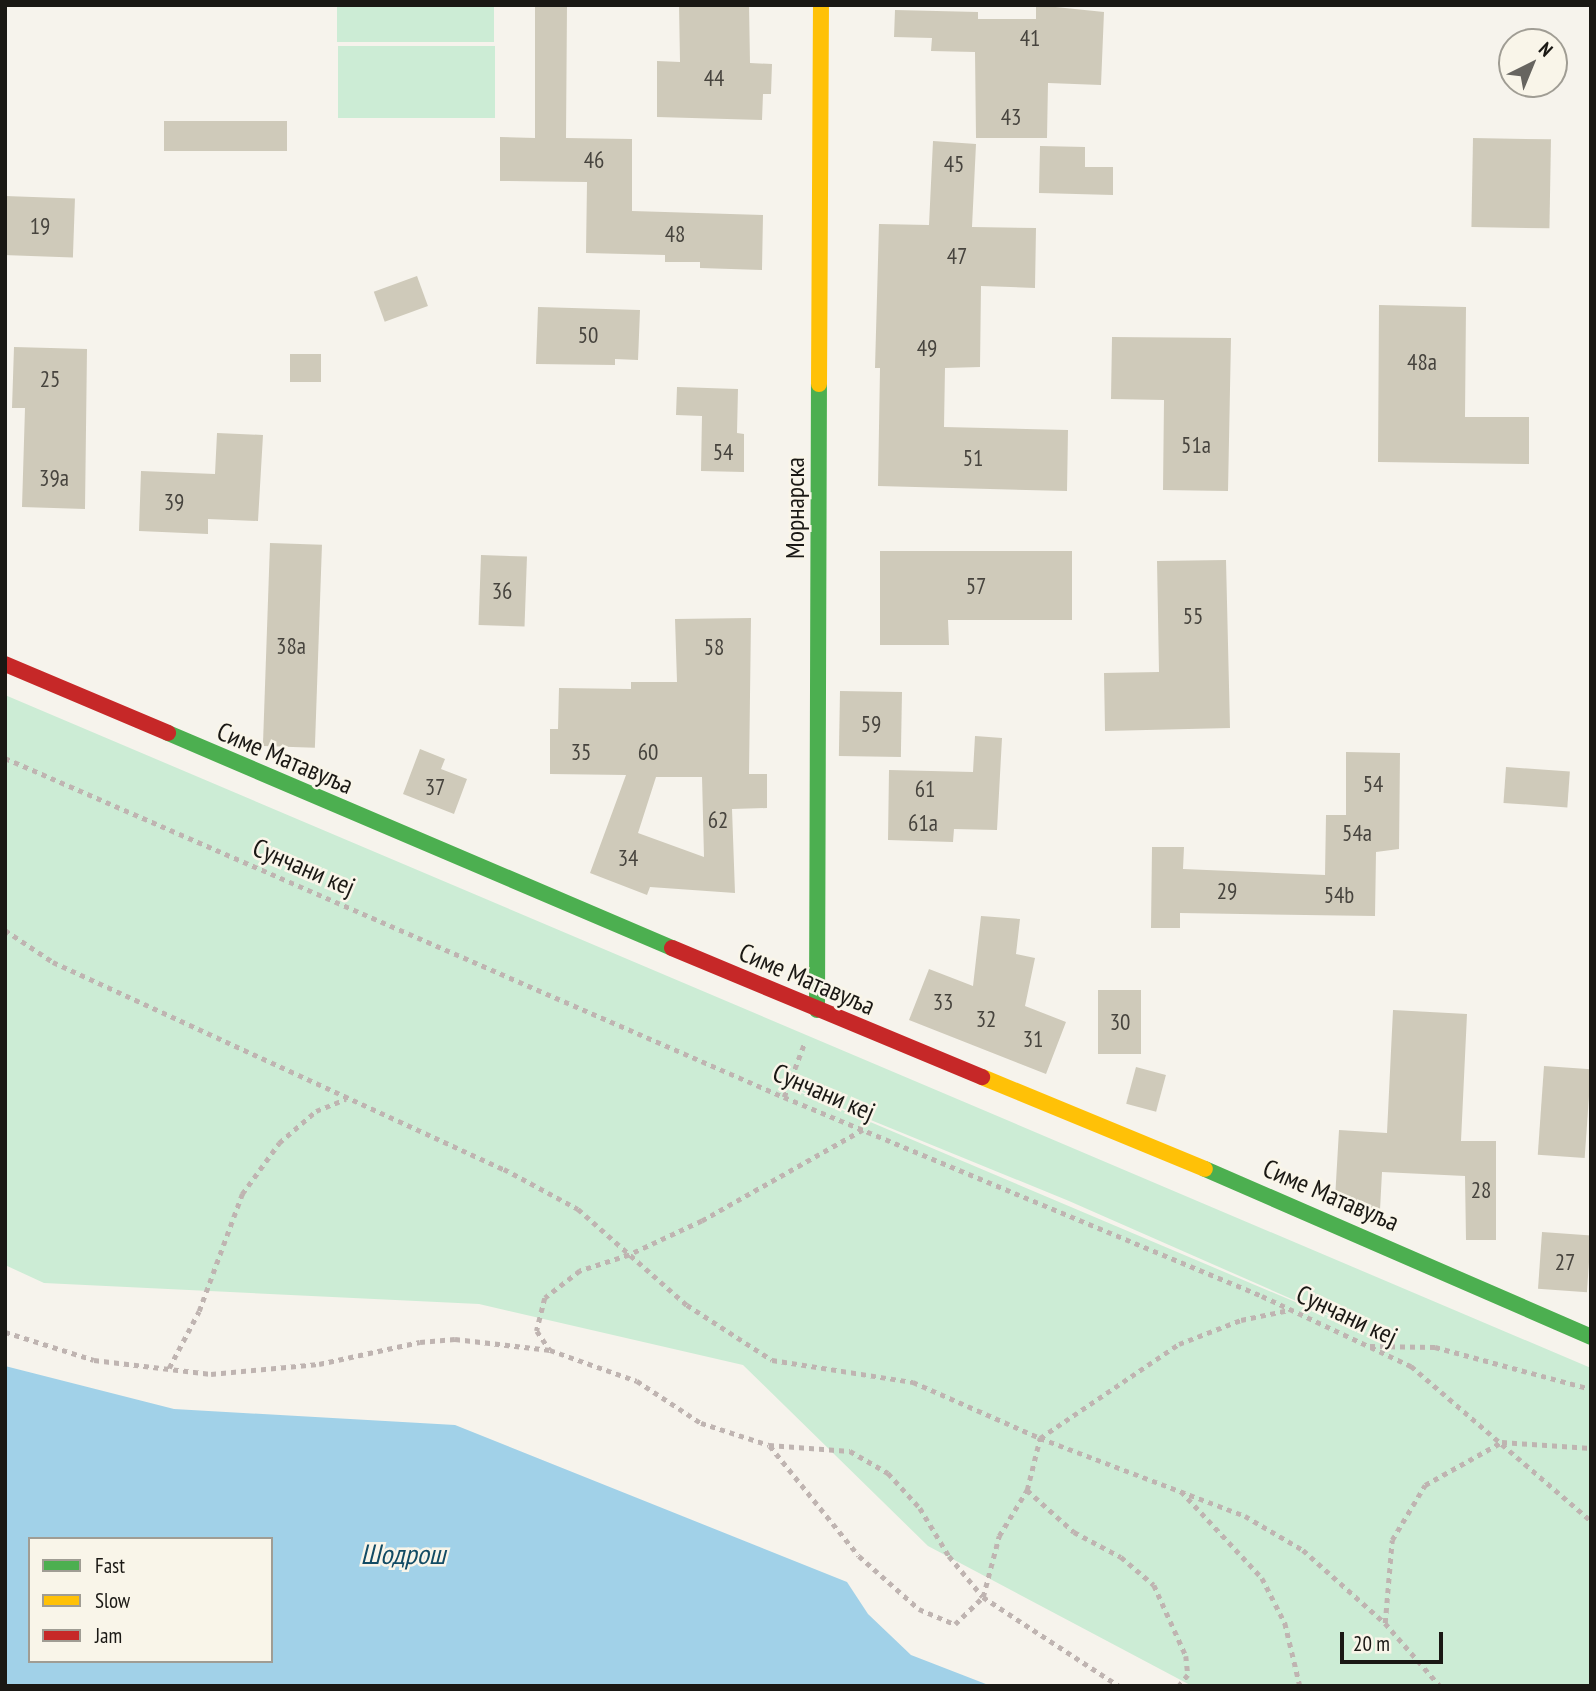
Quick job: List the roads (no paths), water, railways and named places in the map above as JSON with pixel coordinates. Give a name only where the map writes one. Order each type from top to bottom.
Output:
[{"type":"street","name":"Морнарска","points":[[817,1010],[821,5]]},
{"type":"street","name":"Симе Матавуља","points":[[5,664],[817,1010],[1308,1211],[1591,1337]]},
{"type":"water","name":"Шодрош","points":[[5,1366],[174,1409],[455,1425],[847,1582],[868,1614],[911,1655],[991,1686],[5,1686]]}]
